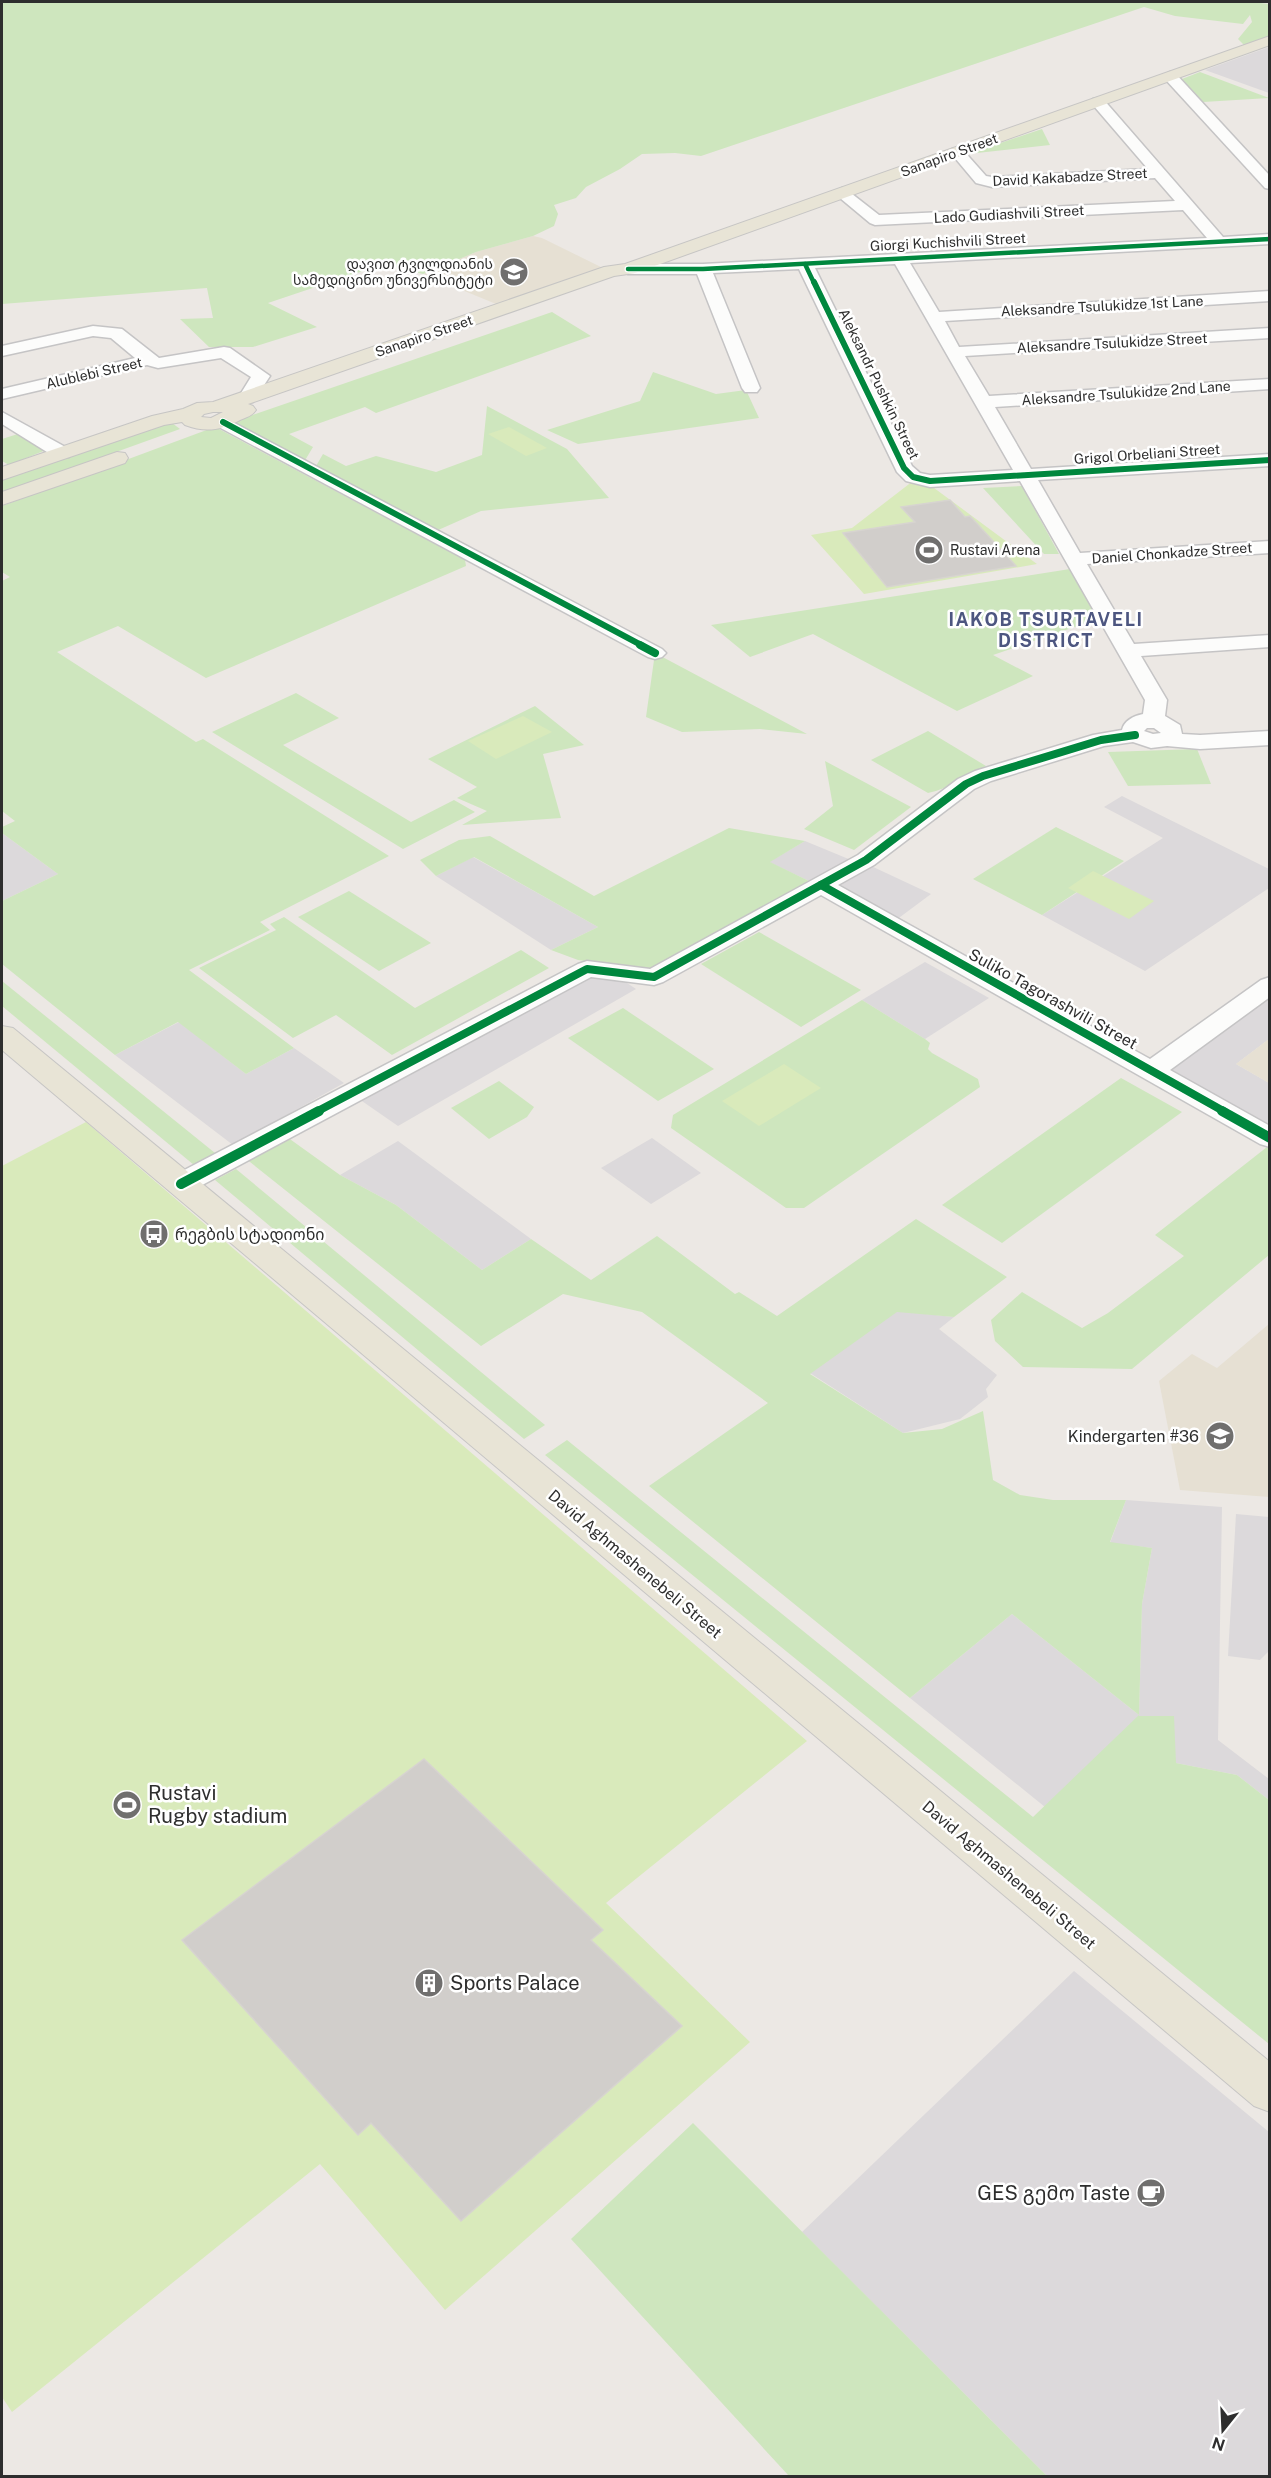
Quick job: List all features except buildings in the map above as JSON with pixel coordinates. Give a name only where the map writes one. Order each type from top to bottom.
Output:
[{"type":"main road","name":"Sanapiro Street","points":[[222,417],[247,398],[611,271],[628,269],[1269,40]]},
{"type":"main road","name":"Sanapiro Street","points":[[180,436],[222,417],[622,279],[628,269]]},
{"type":"main road","points":[[6,469],[62,453],[159,420],[190,414],[192,421],[222,417]]},
{"type":"main road","points":[[2,499],[136,452]]},
{"type":"main road","name":"David Aghmashenebeli Street","points":[[2,1035],[1269,2091]]},
{"type":"street","points":[[1170,76],[1269,185]]},
{"type":"street","points":[[1098,102],[1218,241]]},
{"type":"street","name":"David Kakabadze Street","points":[[957,152],[981,180],[992,182],[1159,173]]},
{"type":"street","name":"Lado Gudiashvili Street","points":[[842,193],[875,220],[1186,206]]},
{"type":"street","name":"Giorgi Kuchishvili Street","points":[[628,269],[703,269],[1269,239]]},
{"type":"street","points":[[900,258],[1156,700],[1153,720]]},
{"type":"street","name":"Aleksandr Pushkin Street","points":[[805,264],[904,468],[913,477],[930,481],[1026,476]]},
{"type":"street","points":[[703,269],[751,388]]},
{"type":"street","name":"Aleksandre Tsulukidze 1st Lane","points":[[934,317],[1269,296]]},
{"type":"street","points":[[2,351],[93,331],[116,333],[148,360]]},
{"type":"street","name":"Aleksandre Tsulukidze Street","points":[[954,352],[1269,333]]},
{"type":"street","name":"Alublebi Street","points":[[2,394],[148,360],[158,363],[224,352],[261,376],[247,398]]},
{"type":"street","name":"Aleksandre Tsulukidze 2nd Lane","points":[[983,402],[1269,384]]},
{"type":"street","points":[[2,417],[62,453]]},
{"type":"street","points":[[222,417],[655,653]]},
{"type":"street","name":"Grigol Orbeliani Street","points":[[1026,476],[1269,460]]},
{"type":"street","name":"Daniel Chonkadze Street","points":[[1074,559],[1269,547]]},
{"type":"street","points":[[1128,651],[1269,641]]},
{"type":"street","points":[[1135,735],[1131,729],[1133,726],[1141,721],[1153,720],[1165,724],[1172,730],[1171,737],[1167,739]]},
{"type":"street","points":[[181,1184],[587,969],[654,977],[866,860],[937,804],[983,776],[1101,740],[1135,735],[1151,741],[1167,739],[1200,742],[1269,738]]},
{"type":"street","name":"Suliko Tagorashvili Street","points":[[821,885],[1269,1138]]},
{"type":"street","points":[[1151,1071],[1269,985]]},
{"type":"shaded area","points":[[1269,47],[1269,93],[1205,70]]},
{"type":"shaded area","name":"დავით ტვილდიანის სამედიცინო უნივერსიტეტი","points":[[533,236],[542,238],[607,270],[501,306],[423,274],[476,252]]},
{"type":"shaded area","points":[[1122,796],[1269,869],[1269,888],[1145,971],[1042,915],[1163,838],[1104,807]]},
{"type":"shaded area","points":[[2,833],[58,874],[2,901]]},
{"type":"shaded area","points":[[805,841],[851,860],[811,882],[769,862]]},
{"type":"shaded area","points":[[473,857],[598,927],[551,950],[436,876]]},
{"type":"shaded area","points":[[869,865],[931,894],[892,923],[830,888]]},
{"type":"shaded area","points":[[925,962],[989,998],[925,1039],[862,1000]]},
{"type":"shaded area","points":[[595,973],[615,975],[636,989],[398,1126],[359,1099]]},
{"type":"shaded area","points":[[1269,995],[1269,1039],[1236,1064],[1269,1083],[1269,1127],[1166,1070]]},
{"type":"shaded area","points":[[179,1022],[246,1074],[294,1048],[344,1083],[233,1145],[115,1055]]},
{"type":"shaded area","points":[[1269,1039],[1269,1083],[1236,1064]]},
{"type":"shaded area","points":[[652,1138],[701,1173],[651,1204],[601,1168]]},
{"type":"shaded area","points":[[398,1141],[531,1239],[482,1270],[396,1205],[340,1175]]},
{"type":"shaded area","points":[[897,1311],[954,1317],[939,1329],[997,1375],[986,1389],[988,1397],[960,1419],[903,1433],[810,1373]]},
{"type":"shaded area","name":"Kindergarten #36","points":[[1269,1324],[1269,1497],[1180,1490],[1159,1381],[1192,1354],[1217,1368]]},
{"type":"shaded area","points":[[1126,1500],[1222,1507],[1218,1740],[1269,1779],[1269,1800],[1237,1775],[1176,1763],[1139,1716],[1045,1807],[910,1698],[1012,1614],[1139,1715],[1142,1604],[1152,1548],[1110,1543]]},
{"type":"shaded area","points":[[1236,1514],[1269,1517],[1269,1651],[1260,1660],[1228,1656]]},
{"type":"shaded area","points":[[1074,1971],[1269,2132],[1269,2476],[1047,2476],[802,2232]]},
{"type":"green space","points":[[2,2],[1252,2],[1269,4],[1270,38],[1246,47],[1238,39],[1252,22],[1250,15],[1243,24],[1175,16],[1144,7],[701,156],[675,153],[642,154],[586,187],[576,198],[554,205],[558,214],[554,226],[533,236],[476,252],[423,274],[384,264],[268,303],[317,327],[253,347],[209,347],[180,319],[213,318],[207,288],[2,304]]},
{"type":"green space","points":[[1200,72],[1269,98],[1203,102],[1182,79]]},
{"type":"green space","points":[[1042,129],[1050,145],[968,154]]},
{"type":"green space","points":[[552,312],[591,336],[376,413],[365,407],[289,434],[313,447],[304,462],[232,422]]},
{"type":"green space","points":[[653,372],[716,394],[746,390],[759,418],[578,444],[547,430],[640,401]]},
{"type":"green space","points":[[487,406],[567,449],[609,498],[481,511],[436,531],[316,466],[323,454],[346,466],[376,456],[436,472],[482,455]]},
{"type":"green space","points":[[165,423],[172,423],[180,429],[2,493],[2,480]]},
{"type":"green space","points":[[509,427],[547,448],[526,456],[488,434]]},
{"type":"green space","points":[[212,428],[219,429],[465,560],[466,566],[206,678],[118,626],[57,652],[196,742],[203,739],[389,856],[260,922],[270,930],[189,970],[294,1048],[246,1074],[178,1022],[115,1055],[2,964],[2,901],[58,874],[2,833],[2,827],[15,821],[2,811],[2,581],[10,577],[2,572],[2,506]]},
{"type":"green space","points":[[21,433],[46,450],[9,465],[2,461],[2,439]]},
{"type":"green space","name":"Rustavi Arena","points":[[913,481],[930,485],[1037,564],[864,594],[811,535],[852,528]]},
{"type":"green space","points":[[1022,486],[1059,554],[1044,554],[983,488]]},
{"type":"green space","points":[[1074,570],[1101,618],[993,655],[1033,676],[957,711],[813,634],[750,657],[711,625]]},
{"type":"green space","points":[[655,653],[807,734],[760,729],[682,732],[646,717]]},
{"type":"green space","points":[[296,693],[339,718],[283,745],[411,822],[454,800],[475,812],[403,849],[212,732]]},
{"type":"green space","points":[[535,706],[584,745],[543,754],[561,818],[462,825],[487,811],[457,798],[477,787],[428,759]]},
{"type":"green space","points":[[523,716],[552,732],[496,759],[468,741]]},
{"type":"green space","points":[[928,731],[986,766],[950,785],[928,793],[871,760]]},
{"type":"green space","points":[[1197,749],[1211,784],[1128,786],[1108,752]]},
{"type":"green space","points":[[825,761],[911,807],[854,850],[804,829],[833,806]]},
{"type":"green space","points":[[1056,827],[1124,861],[1042,915],[973,879]]},
{"type":"green space","points":[[729,828],[805,841],[770,862],[811,882],[647,970],[578,960],[551,950],[598,927],[474,857],[436,876],[420,860],[459,840],[490,836],[594,896]]},
{"type":"green space","points":[[1093,871],[1154,901],[1129,919],[1068,888]]},
{"type":"green space","points":[[349,891],[431,943],[379,971],[298,917]]},
{"type":"green space","points":[[284,917],[415,1008],[521,950],[549,968],[392,1055],[336,1015],[293,1038],[199,968],[276,930],[270,924]]},
{"type":"green space","points":[[759,932],[861,990],[801,1027],[701,964]]},
{"type":"green space","points":[[2,981],[215,1153],[194,1165],[2,1006]]},
{"type":"green space","points":[[862,1000],[925,1039],[930,1043],[928,1049],[932,1053],[978,1079],[980,1087],[804,1208],[786,1208],[671,1128],[673,1115]]},
{"type":"green space","points":[[623,1008],[714,1069],[658,1101],[568,1038]]},
{"type":"green space","points":[[784,1064],[821,1088],[759,1126],[722,1101]]},
{"type":"green space","points":[[1121,1078],[1182,1112],[1002,1243],[942,1205]]},
{"type":"green space","points":[[499,1081],[534,1107],[527,1117],[489,1139],[451,1108]]},
{"type":"green space","points":[[86,1122],[807,1741],[606,1903],[750,2042],[445,2310],[320,2164],[12,2412],[2,2397],[2,1166]]},
{"type":"green space","points":[[287,1137],[340,1175],[396,1205],[482,1270],[531,1239],[591,1280],[657,1236],[735,1294],[739,1292],[777,1316],[916,1219],[1007,1277],[954,1317],[897,1312],[810,1374],[903,1433],[942,1429],[983,1411],[993,1480],[1020,1495],[1053,1500],[1126,1500],[1110,1542],[1152,1548],[1142,1604],[1139,1716],[1174,1716],[1176,1763],[1237,1775],[1269,1800],[1269,2044],[545,1455],[567,1440],[1033,1817],[1139,1715],[1012,1614],[910,1698],[649,1486],[768,1403],[642,1312],[563,1294],[481,1346],[245,1158]]},
{"type":"green space","points":[[1267,1147],[1270,1148],[1269,1255],[1132,1369],[1023,1367],[995,1341],[991,1320],[1022,1292],[1082,1328],[1108,1313],[1184,1256],[1155,1235]]},
{"type":"green space","points":[[236,1169],[545,1425],[524,1439],[215,1180]]},
{"type":"green space","points":[[693,2123],[1047,2476],[789,2476],[571,2239]]},
{"type":"cycle path","points":[[628,269],[703,269],[1270,239]]},
{"type":"cycle path","points":[[805,264],[904,468],[913,477],[930,481],[1270,460]]},
{"type":"cycle path","points":[[223,422],[655,653]]},
{"type":"cycle path","points":[[181,1184],[587,969],[654,977],[866,860],[966,784],[983,776],[1101,740],[1135,735]]},
{"type":"cycle path","points":[[821,885],[1270,1138]]},
{"type":"place","name":"დავით ტვილდიანის სამედიცინო უნივერსიტეტი","points":[[514,272]]},
{"type":"place","name":"Rustavi Arena","points":[[929,550]]},
{"type":"place","name":"რეგბის სტადიონი","points":[[154,1234]]},
{"type":"place","name":"Kindergarten #36","points":[[1220,1436]]},
{"type":"place","name":"Rustavi Rugby stadium","points":[[127,1805]]},
{"type":"place","name":"Sports Palace","points":[[429,1983]]},
{"type":"place","name":"GES გემო Taste","points":[[1151,2193]]},
{"type":"district","name":"IAKOB TSURTAVELI DISTRICT","points":[[1046,629]]}]
